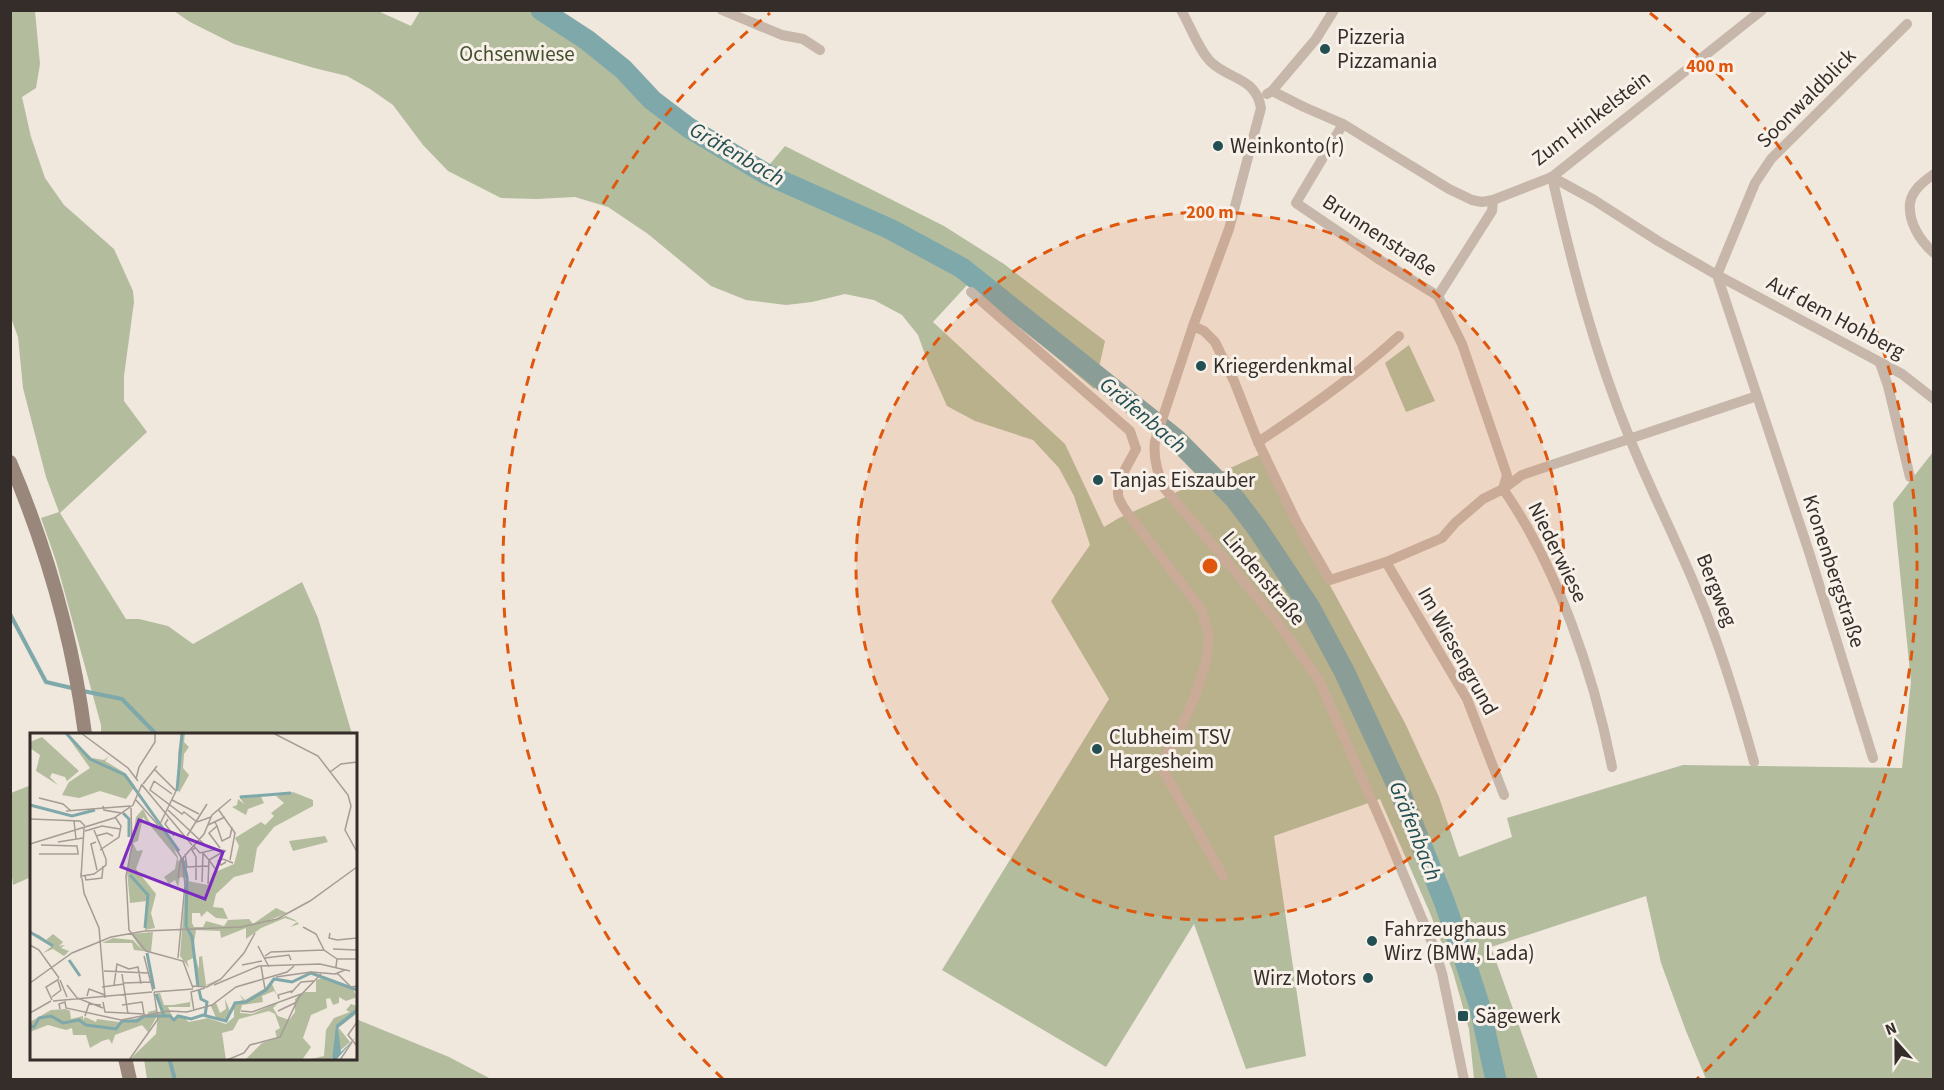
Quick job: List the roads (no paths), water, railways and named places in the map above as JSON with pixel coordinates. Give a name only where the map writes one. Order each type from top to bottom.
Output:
[{"type":"main road","points":[[10,462],[35,524],[53,581],[69,639],[85,733]]},
{"type":"main road","points":[[125,1060],[130,1080]]},
{"type":"street","points":[[1136,449],[1154,445],[1228,229],[1261,108],[1256,92],[1246,83],[1210,62],[1181,10]]},
{"type":"street","points":[[1259,99],[1272,91],[1316,39],[1334,10]]},
{"type":"street","name":"Zum Hinkelstein","points":[[1272,91],[1342,124],[1449,189],[1482,202],[1493,200],[1552,177],[1762,10]]},
{"type":"street","points":[[727,12],[782,35],[803,39],[820,50]]},
{"type":"street","name":"Soonwaldblick","points":[[1717,275],[1755,183],[1771,159],[1907,24]]},
{"type":"street","name":"Brunnenstraße","points":[[1342,124],[1296,203],[1438,296],[1462,344],[1503,464],[1506,475],[1503,489]]},
{"type":"street","points":[[1934,174],[1920,184],[1910,202],[1913,225],[1926,246],[1934,253]]},
{"type":"street","points":[[1552,177],[1717,275]]},
{"type":"street","name":"Bergweg","points":[[1552,177],[1569,252],[1593,332],[1630,438],[1665,514],[1721,651],[1754,762]]},
{"type":"street","points":[[1438,296],[1492,211],[1493,200]]},
{"type":"street","name":"Auf dem Hohberg","points":[[1717,275],[1902,374],[1934,399]]},
{"type":"street","name":"Kronenbergstraße","points":[[1717,275],[1809,552],[1873,759]]},
{"type":"street","points":[[971,292],[1130,431],[1136,449],[1117,492],[1120,500],[1201,609],[1209,635],[1206,662],[1195,696],[1171,749],[1159,763],[1222,876]]},
{"type":"street","name":"Niederwiese","points":[[1193,326],[1204,331],[1215,342],[1297,523],[1330,580],[1427,546],[1442,537],[1483,499],[1503,489],[1520,514],[1554,581],[1581,654],[1606,735],[1612,767]]},
{"type":"street","points":[[1258,441],[1306,410],[1376,357],[1399,336]]},
{"type":"street","points":[[1880,363],[1888,386],[1910,477]]},
{"type":"street","points":[[1503,489],[1522,475],[1757,396]]},
{"type":"street","name":"Lindenstraße","points":[[1154,445],[1158,473],[1166,489],[1273,616],[1319,680],[1433,945],[1442,973],[1464,1080]]},
{"type":"street","name":"Im Wiesengrund","points":[[1386,562],[1467,699],[1504,795]]},
{"type":"waterway","name":"Gräfenbach","points":[[541,10],[587,40],[623,69],[652,100],[689,128],[766,174],[890,229],[962,268],[1177,440],[1235,499],[1309,606],[1344,671],[1397,785],[1462,952],[1479,1004],[1496,1080]]},
{"type":"waterway","points":[[10,614],[46,682],[76,689]]},
{"type":"waterway","points":[[83,691],[122,699],[155,733]]},
{"type":"waterway","points":[[170,1060],[175,1080]]},
{"type":"place","name":"Pizzeria Pizzamania","points":[[1325,49]]},
{"type":"place","name":"Weinkonto(r)","points":[[1218,146]]},
{"type":"place","name":"Kriegerdenkmal","points":[[1201,366]]},
{"type":"place","name":"Tanjas Eiszauber","points":[[1098,480]]},
{"type":"place","name":"Clubheim TSV Hargesheim","points":[[1097,749]]},
{"type":"place","name":"Fahrzeughaus Wirz (BMW, Lada)","points":[[1372,941]]},
{"type":"place","name":"Wirz Motors","points":[[1368,978]]},
{"type":"place","name":"Sägewerk","points":[[1463,1016]]},
{"type":"park label","name":"Ochsenwiese","points":[[517,54]]}]
